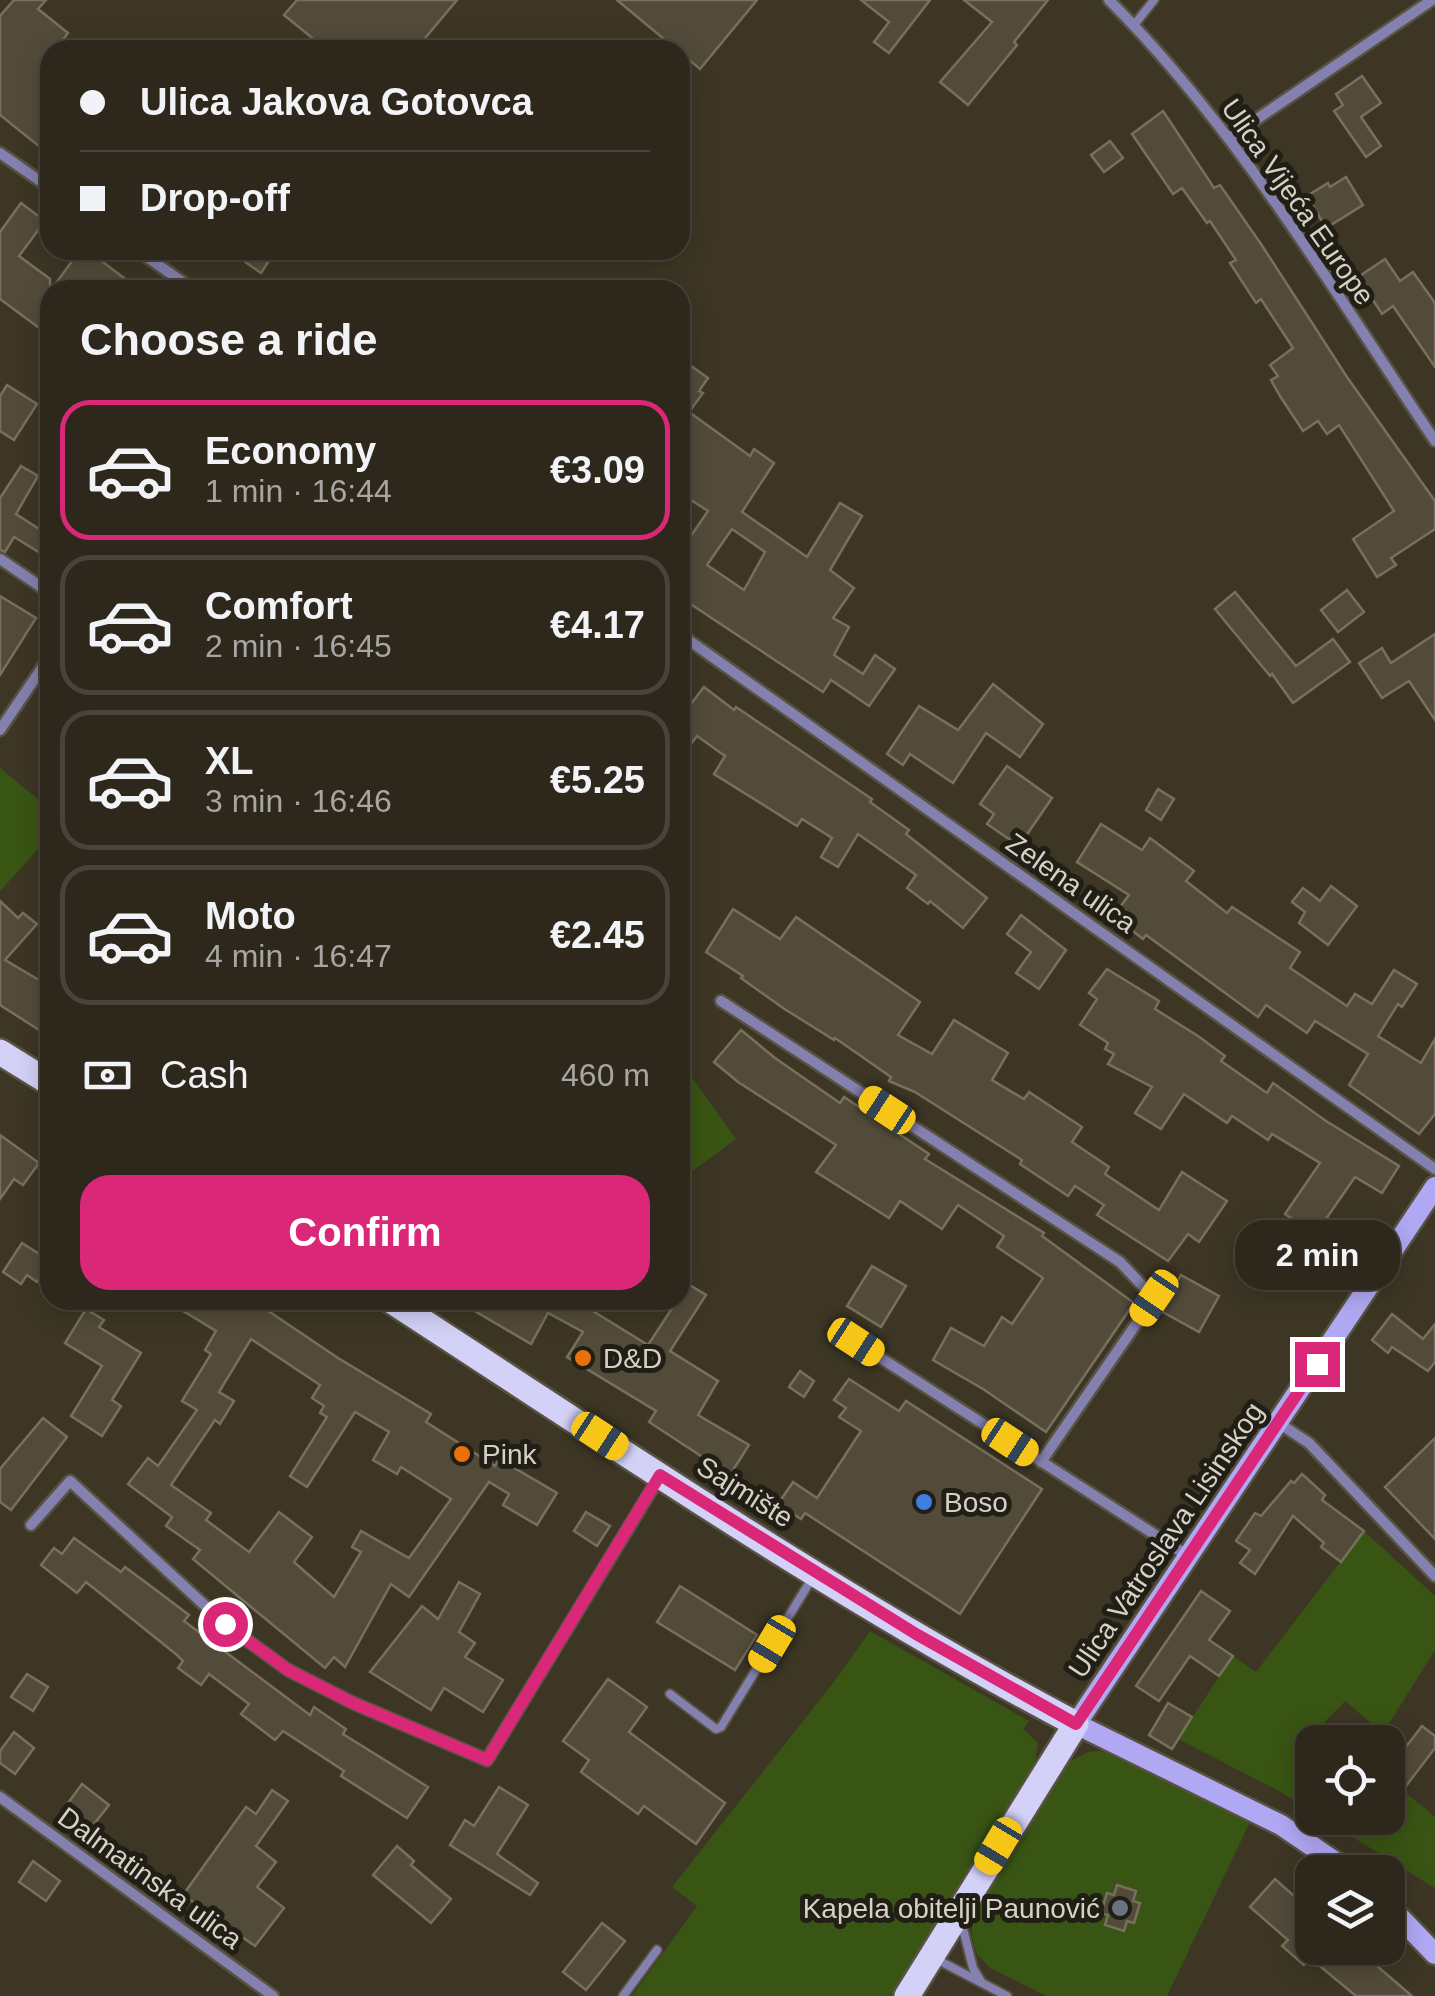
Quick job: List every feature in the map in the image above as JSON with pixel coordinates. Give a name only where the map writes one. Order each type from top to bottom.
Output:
[{"type":"main road","points":[[1,1054],[40,1078]]},
{"type":"main road","name":"Ulica Vatroslava Lisinskog","points":[[1076,1724],[1435,1187]]},
{"type":"main road","name":"Sajmište","points":[[405,1310],[816,1572],[975,1669],[1076,1724]]},
{"type":"main road","points":[[907,1996],[1076,1724],[1280,1825],[1325,1855]]},
{"type":"main road","points":[[1405,1923],[1435,1954]]},
{"type":"street","name":"Ulica Vijeća Europe","points":[[1109,0],[1229,138],[1435,441]]},
{"type":"street","points":[[1229,138],[1432,0]]},
{"type":"street","points":[[0,153],[40,181]]},
{"type":"street","points":[[151,260],[180,280]]},
{"type":"street","points":[[0,559],[40,586]]},
{"type":"street","name":"Zelena ulica","points":[[690,641],[1435,1169]]},
{"type":"street","points":[[0,730],[40,671]]},
{"type":"street","points":[[721,1001],[1120,1262],[1154,1298],[1041,1462]]},
{"type":"street","points":[[856,1342],[1189,1557]]},
{"type":"street","points":[[1278,1422],[1309,1443],[1435,1576]]},
{"type":"street","points":[[30,1526],[70,1480],[225,1624],[288,1670],[353,1703],[487,1760],[660,1475]]},
{"type":"street","name":"Dalmatinska ulica","points":[[0,1797],[273,1996]]},
{"type":"lane","points":[[1134,25],[1154,0]]},
{"type":"lane","points":[[670,1694],[716,1729],[721,1727],[816,1572]]},
{"type":"lane","points":[[960,1909],[969,1956],[982,1983]]},
{"type":"lane","points":[[624,1996],[657,1950]]},
{"type":"lane","points":[[930,1956],[1007,1996]]},
{"type":"green space","points":[[0,768],[40,801],[40,847],[0,891]]},
{"type":"green space","points":[[690,1075],[736,1139],[690,1173]]},
{"type":"green space","points":[[1364,1531],[1435,1596],[1435,1650],[1388,1725],[1374,1725],[1345,1701],[1322,1725],[1295,1725],[1295,1801],[1178,1739],[1233,1656],[1256,1672]]},
{"type":"green space","points":[[870,1631],[1029,1721],[1023,1729],[1038,1743],[1034,1767],[1022,1789],[891,1996],[632,1996],[697,1906],[672,1887]]},
{"type":"green space","points":[[1088,1752],[1115,1754],[1250,1822],[1167,1996],[1047,1996],[990,1968],[977,1954],[972,1938],[972,1916],[977,1904],[1059,1767]]},
{"type":"green space","points":[[1405,1792],[1435,1817],[1435,1888],[1405,1869],[1405,1855],[1382,1855],[1349,1835],[1405,1835]]},
{"type":"building","points":[[14,0],[46,0],[38,9],[68,33],[63,40],[40,40],[40,147],[0,115],[0,16]]},
{"type":"building","points":[[297,0],[457,0],[423,40],[315,40],[284,15]]},
{"type":"building","points":[[617,0],[757,0],[700,69],[690,61],[690,40],[665,40]]},
{"type":"building","points":[[861,0],[930,0],[889,53],[874,42],[889,22]]},
{"type":"building","points":[[964,0],[1048,0],[968,105],[940,82],[992,22]]},
{"type":"building","points":[[1362,76],[1381,103],[1361,117],[1381,146],[1366,157],[1334,111],[1343,105],[1336,94]]},
{"type":"building","points":[[1163,111],[1214,188],[1220,185],[1347,377],[1435,501],[1435,529],[1391,558],[1396,565],[1377,577],[1353,539],[1394,511],[1339,425],[1327,434],[1318,421],[1303,431],[1280,396],[1271,380],[1278,376],[1270,365],[1293,348],[1261,299],[1256,303],[1230,263],[1236,260],[1210,221],[1207,223],[1182,188],[1173,194],[1132,134]]},
{"type":"building","points":[[1110,141],[1123,158],[1104,172],[1091,155]]},
{"type":"building","points":[[1346,177],[1363,205],[1326,228],[1307,196]]},
{"type":"building","points":[[21,203],[40,217],[40,228],[19,256],[50,279],[40,280],[40,329],[0,299],[0,232]]},
{"type":"building","points":[[1385,259],[1400,281],[1413,272],[1435,303],[1435,367],[1393,306],[1382,314],[1358,277]]},
{"type":"building","points":[[73,260],[100,260],[127,280],[58,280]]},
{"type":"building","points":[[242,260],[269,260],[261,273]]},
{"type":"building","points":[[690,365],[708,378],[699,391],[703,393],[690,411]]},
{"type":"building","points":[[7,385],[37,404],[14,440],[0,431],[0,396]]},
{"type":"building","points":[[690,413],[750,456],[754,449],[774,463],[742,512],[807,557],[840,503],[862,516],[830,570],[854,588],[833,618],[849,627],[834,655],[863,674],[875,655],[895,669],[869,706],[831,680],[823,692],[690,604],[690,537],[708,511],[690,499]],"holes":[[[732,529],[765,552],[744,590],[707,565]]]},
{"type":"building","points":[[21,466],[38,476],[16,514],[40,530],[40,553],[14,537],[5,552],[0,550],[0,498]]},
{"type":"building","points":[[1347,590],[1364,612],[1338,632],[1321,610]]},
{"type":"building","points":[[1235,592],[1296,666],[1333,639],[1350,662],[1293,703],[1215,609]]},
{"type":"building","points":[[0,596],[36,618],[0,675]]},
{"type":"building","points":[[1435,634],[1435,720],[1409,681],[1382,698],[1359,663],[1382,648],[1391,663]]},
{"type":"building","points":[[993,684],[1043,724],[1020,757],[986,733],[953,783],[910,754],[903,765],[887,754],[919,706],[958,730]]},
{"type":"building","points":[[704,687],[734,710],[736,707],[872,799],[870,802],[909,830],[906,834],[987,898],[963,928],[907,888],[916,875],[858,834],[838,867],[821,857],[832,838],[802,819],[797,826],[714,774],[725,756],[697,736],[690,745],[690,705]]},
{"type":"building","points":[[1007,766],[1052,798],[1019,846],[987,824],[994,814],[980,804]]},
{"type":"building","points":[[1158,789],[1174,799],[1161,820],[1146,810]]},
{"type":"building","points":[[1101,824],[1142,850],[1150,838],[1194,871],[1186,881],[1227,913],[1232,907],[1300,952],[1290,968],[1347,1006],[1355,994],[1372,1004],[1394,970],[1417,984],[1402,1007],[1398,1004],[1378,1036],[1421,1063],[1435,1039],[1435,1114],[1419,1134],[1349,1085],[1368,1054],[1315,1021],[1307,1033],[1266,1005],[1258,1017],[1146,935],[1143,939],[1113,916],[1129,895],[1077,862]]},
{"type":"building","points":[[1331,886],[1357,906],[1328,945],[1299,923],[1305,912],[1292,902],[1303,888],[1320,901]]},
{"type":"building","points":[[0,901],[18,918],[23,913],[37,924],[5,960],[40,979],[40,1031],[0,1005]]},
{"type":"building","points":[[733,909],[780,939],[796,917],[920,1002],[898,1035],[932,1054],[954,1020],[1008,1053],[992,1080],[1024,1099],[1029,1092],[1082,1127],[1072,1142],[1109,1167],[1105,1174],[1159,1210],[1182,1172],[1227,1201],[1199,1242],[1188,1234],[1168,1261],[1097,1215],[1104,1205],[1075,1186],[1068,1196],[1020,1164],[1022,1160],[915,1092],[889,1081],[891,1077],[783,1008],[706,952]]},
{"type":"building","points":[[1021,915],[1066,950],[1039,989],[1016,973],[1031,952],[1007,934]]},
{"type":"building","points":[[1107,969],[1159,1001],[1155,1009],[1225,1056],[1221,1061],[1267,1093],[1273,1083],[1399,1166],[1382,1193],[1355,1177],[1315,1235],[1285,1214],[1320,1163],[1272,1134],[1268,1140],[1232,1116],[1227,1123],[1184,1094],[1161,1129],[1135,1113],[1152,1087],[1108,1064],[1114,1054],[1105,1049],[1108,1043],[1080,1025],[1097,999],[1089,993]]},
{"type":"building","points":[[741,1030],[840,1103],[844,1097],[929,1154],[925,1159],[1044,1233],[1042,1236],[1134,1303],[1046,1432],[933,1360],[951,1328],[984,1346],[1002,1317],[1012,1324],[1043,1278],[997,1247],[1004,1236],[958,1205],[942,1229],[900,1201],[889,1218],[816,1172],[836,1145],[738,1082],[714,1062]]},
{"type":"building","points":[[0,1135],[39,1163],[23,1185],[14,1179],[0,1199]]},
{"type":"building","points":[[22,1243],[40,1255],[37,1282],[27,1275],[21,1284],[3,1272]]},
{"type":"building","points":[[872,1266],[906,1286],[881,1327],[847,1306]]},
{"type":"building","points":[[1181,1275],[1219,1296],[1199,1332],[1161,1311]]},
{"type":"building","points":[[690,1285],[706,1295],[670,1351],[718,1381],[698,1415],[749,1445],[730,1475],[649,1422],[656,1411],[567,1357],[583,1332],[548,1313],[531,1344],[473,1310],[591,1310],[648,1345],[671,1310],[690,1310]]},
{"type":"building","points":[[88,1310],[104,1320],[99,1327],[141,1353],[112,1400],[121,1406],[102,1436],[71,1416],[102,1366],[65,1343]]},
{"type":"building","points":[[181,1310],[267,1310],[431,1414],[426,1422],[495,1466],[499,1459],[557,1493],[537,1525],[503,1505],[509,1494],[489,1482],[409,1597],[391,1584],[345,1667],[334,1657],[325,1668],[193,1559],[200,1550],[166,1526],[172,1517],[128,1484],[148,1458],[158,1466],[197,1410],[182,1401],[211,1354],[205,1350],[216,1331]],"holes":[[[251,1339],[320,1385],[312,1398],[324,1406],[320,1413],[327,1417],[290,1476],[307,1487],[355,1412],[389,1432],[373,1460],[397,1474],[401,1467],[451,1499],[409,1558],[361,1531],[352,1547],[361,1552],[334,1597],[294,1562],[312,1537],[279,1512],[249,1552],[206,1520],[211,1513],[171,1485],[215,1420],[220,1424],[234,1401],[219,1392]]]},
{"type":"building","points":[[1392,1314],[1423,1339],[1435,1324],[1435,1362],[1428,1371],[1392,1347],[1388,1353],[1372,1340]]},
{"type":"building","points":[[800,1371],[814,1381],[804,1397],[789,1387]]},
{"type":"building","name":"Boso","points":[[849,1379],[899,1411],[906,1401],[1042,1489],[960,1614],[805,1513],[801,1519],[778,1504],[793,1482],[817,1498],[861,1431],[839,1417],[846,1408],[834,1400]]},
{"type":"building","points":[[43,1418],[67,1437],[11,1510],[0,1502],[0,1469]]},
{"type":"building","points":[[1435,1438],[1435,1539],[1385,1487]]},
{"type":"building","points":[[1302,1474],[1325,1495],[1322,1500],[1364,1531],[1341,1562],[1321,1547],[1324,1543],[1293,1516],[1255,1574],[1240,1563],[1250,1550],[1236,1541],[1255,1513],[1261,1516]]},
{"type":"building","points":[[586,1512],[610,1526],[597,1546],[574,1531]]},
{"type":"building","points":[[74,1538],[121,1572],[125,1567],[160,1593],[189,1615],[184,1621],[310,1715],[314,1707],[346,1729],[343,1734],[428,1787],[407,1818],[341,1776],[344,1771],[283,1731],[275,1740],[241,1714],[249,1704],[209,1674],[201,1685],[178,1668],[183,1661],[177,1655],[86,1582],[77,1593],[41,1565],[54,1548],[62,1554]]},
{"type":"building","points":[[459,1582],[480,1594],[459,1632],[475,1643],[465,1657],[503,1680],[483,1712],[444,1688],[431,1710],[370,1672],[422,1606],[438,1619]]},
{"type":"building","points":[[680,1586],[757,1635],[735,1670],[657,1622]]},
{"type":"building","points":[[1201,1591],[1230,1611],[1209,1640],[1233,1656],[1219,1676],[1190,1656],[1159,1701],[1136,1686]]},
{"type":"building","points":[[27,1674],[48,1687],[33,1711],[11,1697]]},
{"type":"building","points":[[608,1679],[647,1707],[629,1732],[725,1803],[696,1844],[644,1806],[638,1814],[581,1772],[589,1760],[563,1741]]},
{"type":"building","points":[[1168,1703],[1192,1717],[1172,1749],[1149,1735]]},
{"type":"building","points":[[1422,1726],[1435,1736],[1435,1748],[1405,1787],[1405,1748]]},
{"type":"building","points":[[14,1732],[34,1748],[15,1774],[0,1763],[0,1751]]},
{"type":"building","points":[[82,1784],[109,1805],[91,1828],[65,1807]]},
{"type":"building","points":[[499,1787],[528,1805],[497,1854],[538,1883],[530,1895],[450,1845],[465,1820],[474,1826]]},
{"type":"building","points":[[272,1790],[288,1801],[256,1846],[276,1862],[257,1887],[284,1908],[255,1946],[183,1895],[246,1807],[256,1814]]},
{"type":"building","points":[[397,1846],[414,1861],[411,1865],[451,1899],[431,1923],[373,1875]]},
{"type":"building","points":[[33,1861],[60,1881],[46,1901],[19,1882]]},
{"type":"building","points":[[1275,1879],[1295,1897],[1295,1957],[1282,1946],[1288,1940],[1250,1907]]},
{"type":"building","name":"Kapela obitelji Paunović","points":[[1117,1885],[1136,1891],[1133,1901],[1140,1903],[1134,1923],[1127,1921],[1124,1931],[1105,1925],[1108,1915],[1101,1913],[1107,1893],[1114,1895]]},
{"type":"building","points":[[602,1923],[625,1941],[586,1990],[563,1972]]},
{"type":"building","points":[[1318,1965],[1376,1965],[1412,1996],[1356,1996]]},
{"type":"place","name":"D&D","points":[[583,1358]]},
{"type":"place","name":"Pink","points":[[462,1454]]},
{"type":"place","name":"Boso","points":[[924,1502]]},
{"type":"place","name":"Kapela obitelji Paunović","points":[[1120,1908]]},
{"type":"route","points":[[225,1624],[288,1670],[353,1703],[487,1760],[660,1475],[916,1634],[1076,1724],[1317,1364]]}]
